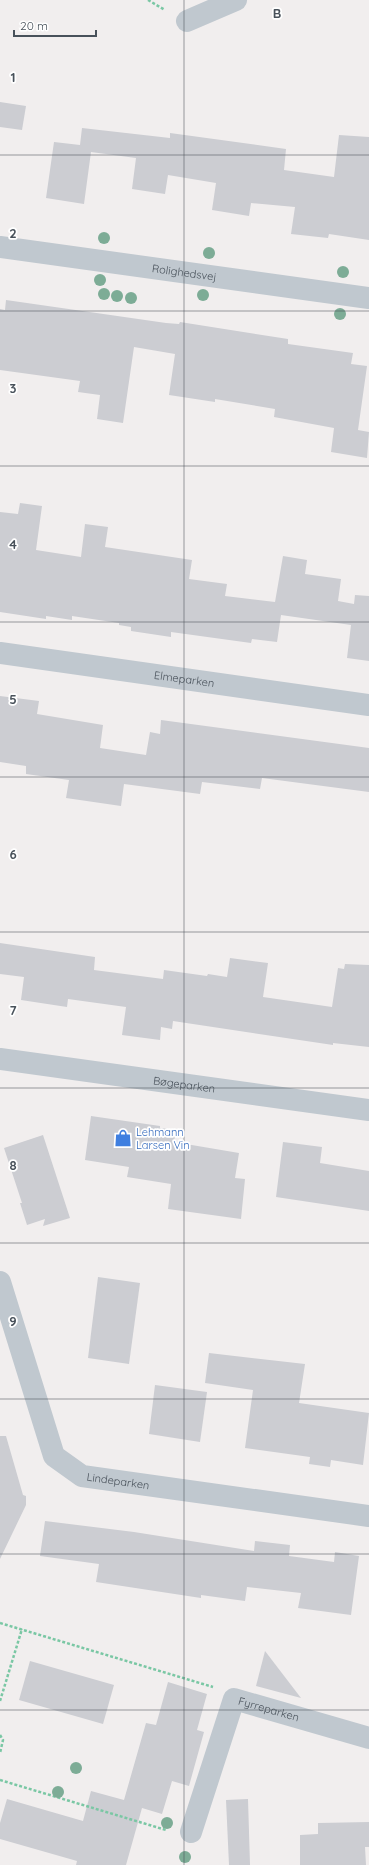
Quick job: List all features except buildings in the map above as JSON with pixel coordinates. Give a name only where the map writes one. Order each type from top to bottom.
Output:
[{"type":"street","points":[[187,21],[236,0]]},
{"type":"street","name":"Rolighedsvej","points":[[0,247],[369,298]]},
{"type":"street","name":"Elmeparken","points":[[0,653],[369,705]]},
{"type":"street","name":"Bøgeparken","points":[[0,1059],[369,1110]]},
{"type":"street","name":"Lindeparken","points":[[0,1282],[54,1456],[82,1476],[369,1516]]},
{"type":"street","name":"Fyrreparken","points":[[192,1832],[234,1698],[369,1738]]},
{"type":"path","points":[[0,1623],[223,1690],[234,1698]]},
{"type":"path","points":[[0,1701],[22,1629]]},
{"type":"path","points":[[0,1735],[3,1740],[0,1753]]},
{"type":"path","points":[[0,1780],[180,1834],[192,1832]]},
{"type":"place","name":"Lehmann Larsen Vin","points":[[123,1138]]}]
